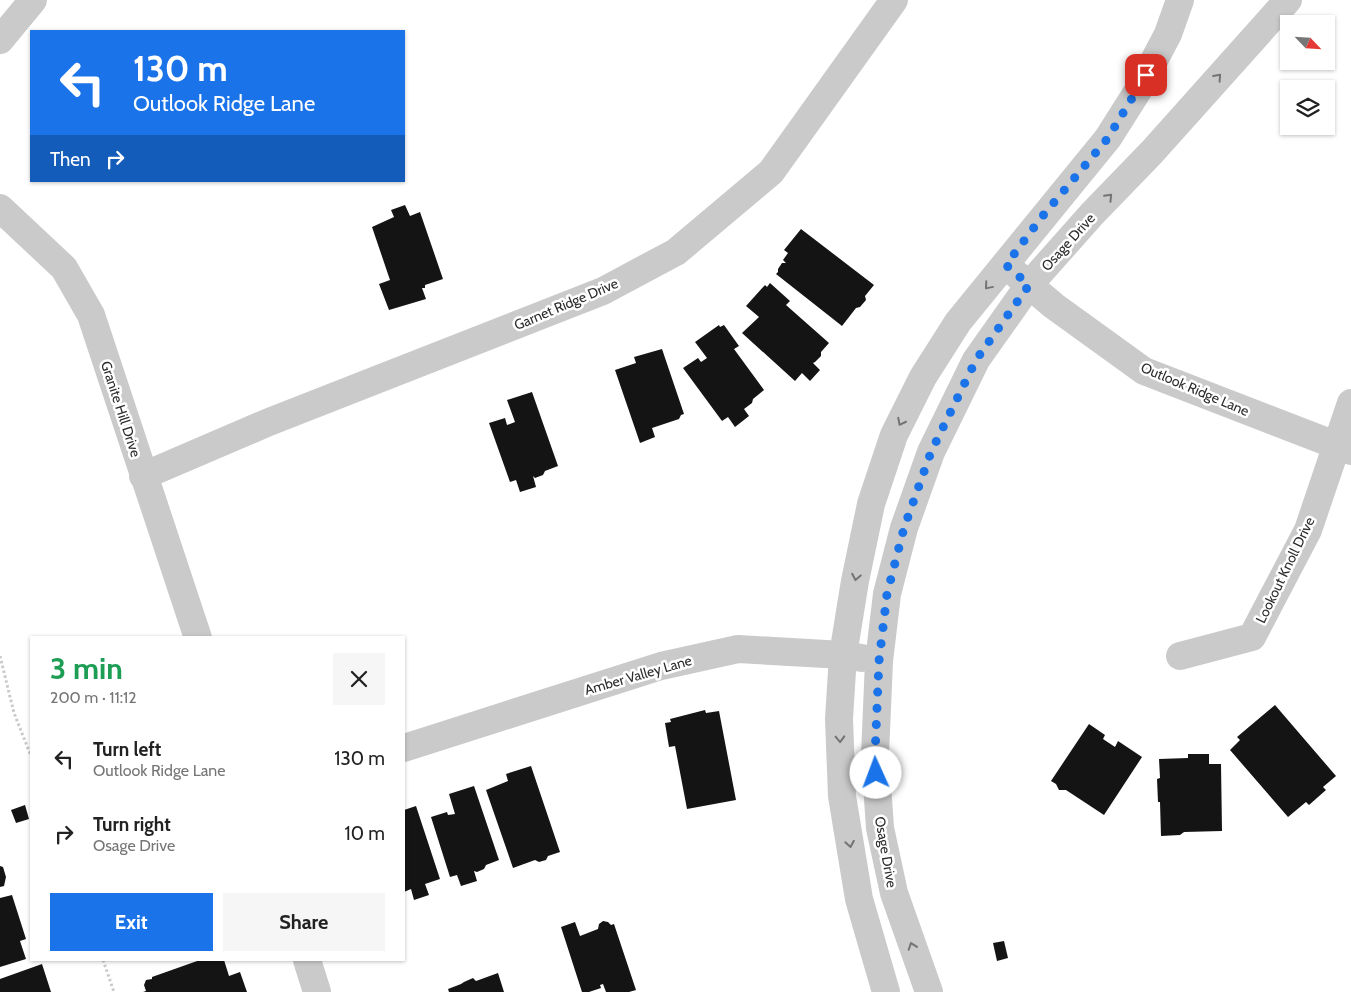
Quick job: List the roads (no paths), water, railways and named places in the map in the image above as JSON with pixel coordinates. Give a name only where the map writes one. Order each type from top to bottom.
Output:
[{"type":"street","points":[[0,40],[33,0]]},
{"type":"street","name":"Garnet Ridge Drive","points":[[143,476],[269,422],[604,290],[676,252],[771,172],[894,0]]},
{"type":"street","points":[[886,992],[859,900],[842,796],[839,720],[843,655],[855,581],[871,504],[894,434],[923,378],[958,322],[1108,138],[1139,89],[1164,42],[1180,0]]},
{"type":"street","name":"Osage Drive","points":[[929,992],[894,893],[880,828],[875,755],[879,661],[887,594],[904,528],[931,452],[976,360],[1029,285],[1092,214],[1152,152],[1288,0]]},
{"type":"street","name":"Granite Hill Drive","points":[[0,208],[64,268],[91,315],[197,636]]},
{"type":"street","name":"Outlook Ridge Lane","points":[[1006,265],[1054,306],[1144,370],[1343,449]]},
{"type":"street","name":"Lookout Knoll Drive","points":[[1180,656],[1252,637],[1308,530],[1343,449],[1351,403]]},
{"type":"street","name":"Amber Valley Lane","points":[[405,748],[661,666],[738,648],[843,655],[879,661]]},
{"type":"street","points":[[306,961],[317,992]]}]
